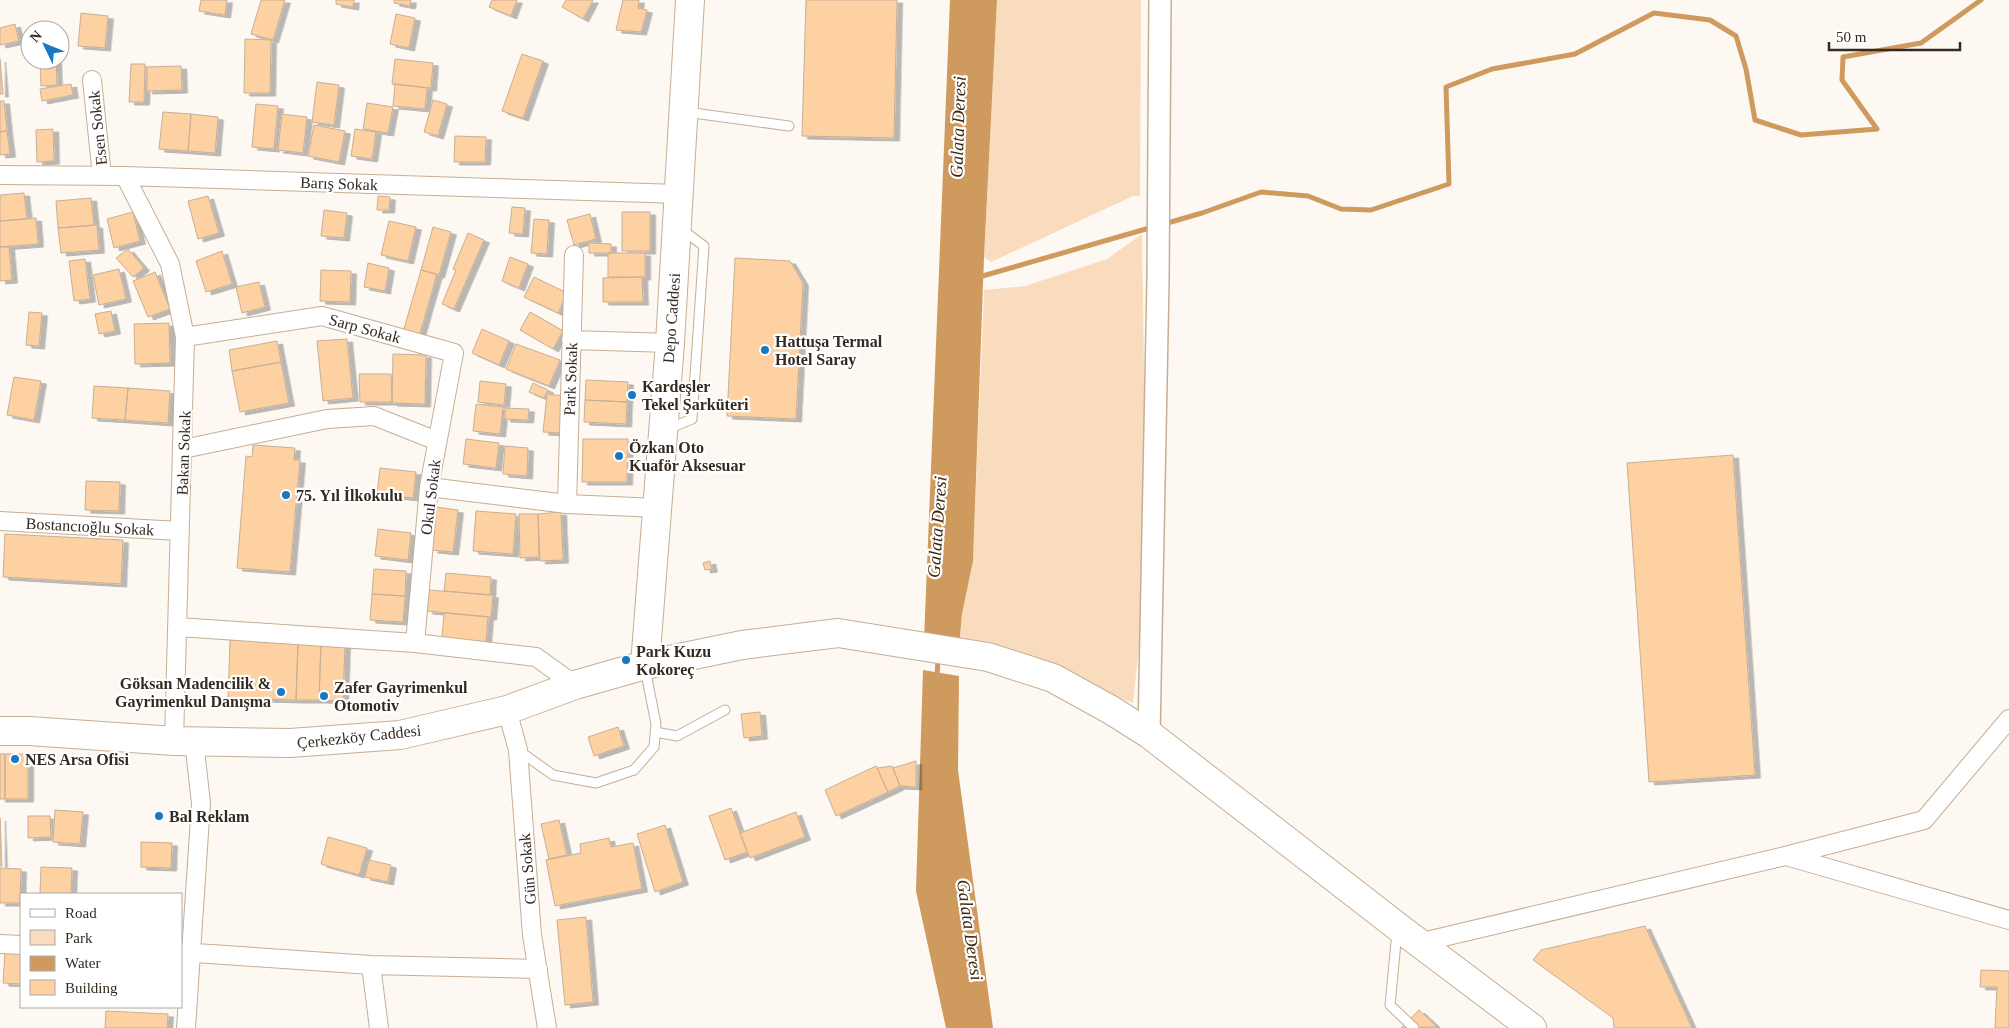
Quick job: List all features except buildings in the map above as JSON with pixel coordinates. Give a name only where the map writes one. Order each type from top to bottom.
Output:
[{"type":"main road","name":"Depo Caddesi","points":[[645,665],[670,343],[690,0]]},
{"type":"main road","name":"Çerkezköy Caddesi","points":[[0,731],[28,731],[184,741],[290,743],[400,735],[507,710],[575,685],[645,665],[742,645],[838,633],[886,639],[988,657],[1053,678],[1111,710],[1149,734],[1525,1027]]},
{"type":"street","points":[[1149,734],[1158,281],[1160,0]]},
{"type":"street","name":"Esen Sokak","points":[[92,80],[102,176]]},
{"type":"street","name":"Barış Sokak","points":[[0,175],[126,176],[679,194]]},
{"type":"street","name":"Bakan Sokak","points":[[126,176],[170,264],[185,337],[178,626],[184,741],[201,803],[186,952],[186,1028]]},
{"type":"street","name":"Park Sokak","points":[[566,504],[574,254]]},
{"type":"street","name":"Sarp Sokak","points":[[185,337],[322,316],[454,353]]},
{"type":"street","points":[[571,340],[670,343]]},
{"type":"street","name":"Okul Sokak","points":[[415,643],[428,487],[454,353]]},
{"type":"street","points":[[183,449],[327,419],[374,416],[437,441]]},
{"type":"street","points":[[428,487],[566,504],[658,508]]},
{"type":"street","name":"Bostancıoğlu Sokak","points":[[0,521],[180,531]]},
{"type":"street","points":[[178,626],[415,643],[536,657],[575,685]]},
{"type":"street","name":"Gün Sokak","points":[[507,710],[518,750],[532,935],[547,1028]]},
{"type":"street","points":[[1408,935],[1785,856],[1924,820],[2009,719]]},
{"type":"street","points":[[1785,856],[2009,920]]},
{"type":"street","points":[[0,944],[20,945]]},
{"type":"street","points":[[186,952],[371,965],[538,969]]},
{"type":"street","points":[[371,965],[379,1028]]},
{"type":"lane","points":[[684,111],[789,126]]},
{"type":"lane","points":[[664,431],[692,419],[704,246],[677,226]]},
{"type":"lane","points":[[518,750],[553,775],[596,783],[634,770],[654,747],[656,724],[645,665]]},
{"type":"lane","points":[[655,732],[677,736],[725,710]]},
{"type":"lane","points":[[1408,935],[1390,1006],[1414,1028]]},
{"type":"green space","points":[[997,0],[1141,0],[1140,196],[1133,196],[991,262],[984,257]]},
{"type":"green space","points":[[1142,234],[1147,572],[1133,703],[1023,662],[959,647],[962,614],[973,561],[984,290],[1025,286],[1107,259]]},
{"type":"water","points":[[950,0],[997,0],[984,257],[973,561],[962,614],[959,647],[924,640]]},
{"type":"water","points":[[923,670],[959,676],[958,770],[993,1028],[946,1028],[916,891]]},
{"type":"waterway","points":[[1164,224],[1261,192],[1308,196],[1341,209],[1371,210],[1449,184],[1446,87],[1492,69],[1575,54],[1654,13],[1710,20],[1736,36],[1746,69],[1755,120],[1801,135],[1877,129],[1842,80],[1843,57],[1921,43],[1981,0]]},
{"type":"waterway","points":[[979,277],[1153,227]]},
{"type":"waterway","name":"Galata Deresi","points":[[937,678],[938,656]]},
{"type":"place","name":"Hattuşa Termal Hotel Saray","points":[[765,350]]},
{"type":"place","name":"Kardeşler Tekel Şarküteri","points":[[632,395]]},
{"type":"place","name":"Özkan Oto Kuaför Aksesuar","points":[[619,456]]},
{"type":"place","name":"75. Yıl İlkokulu","points":[[286,495]]},
{"type":"place","name":"Park Kuzu Kokoreç","points":[[626,660]]},
{"type":"place","name":"Göksan Madencilik & Gayrimenkul Danışma","points":[[281,692]]},
{"type":"place","name":"Zafer Gayrimenkul Otomotiv","points":[[324,696]]},
{"type":"place","name":"NES Arsa Ofisi","points":[[15,759]]},
{"type":"place","name":"Bal Reklam","points":[[159,816]]}]
